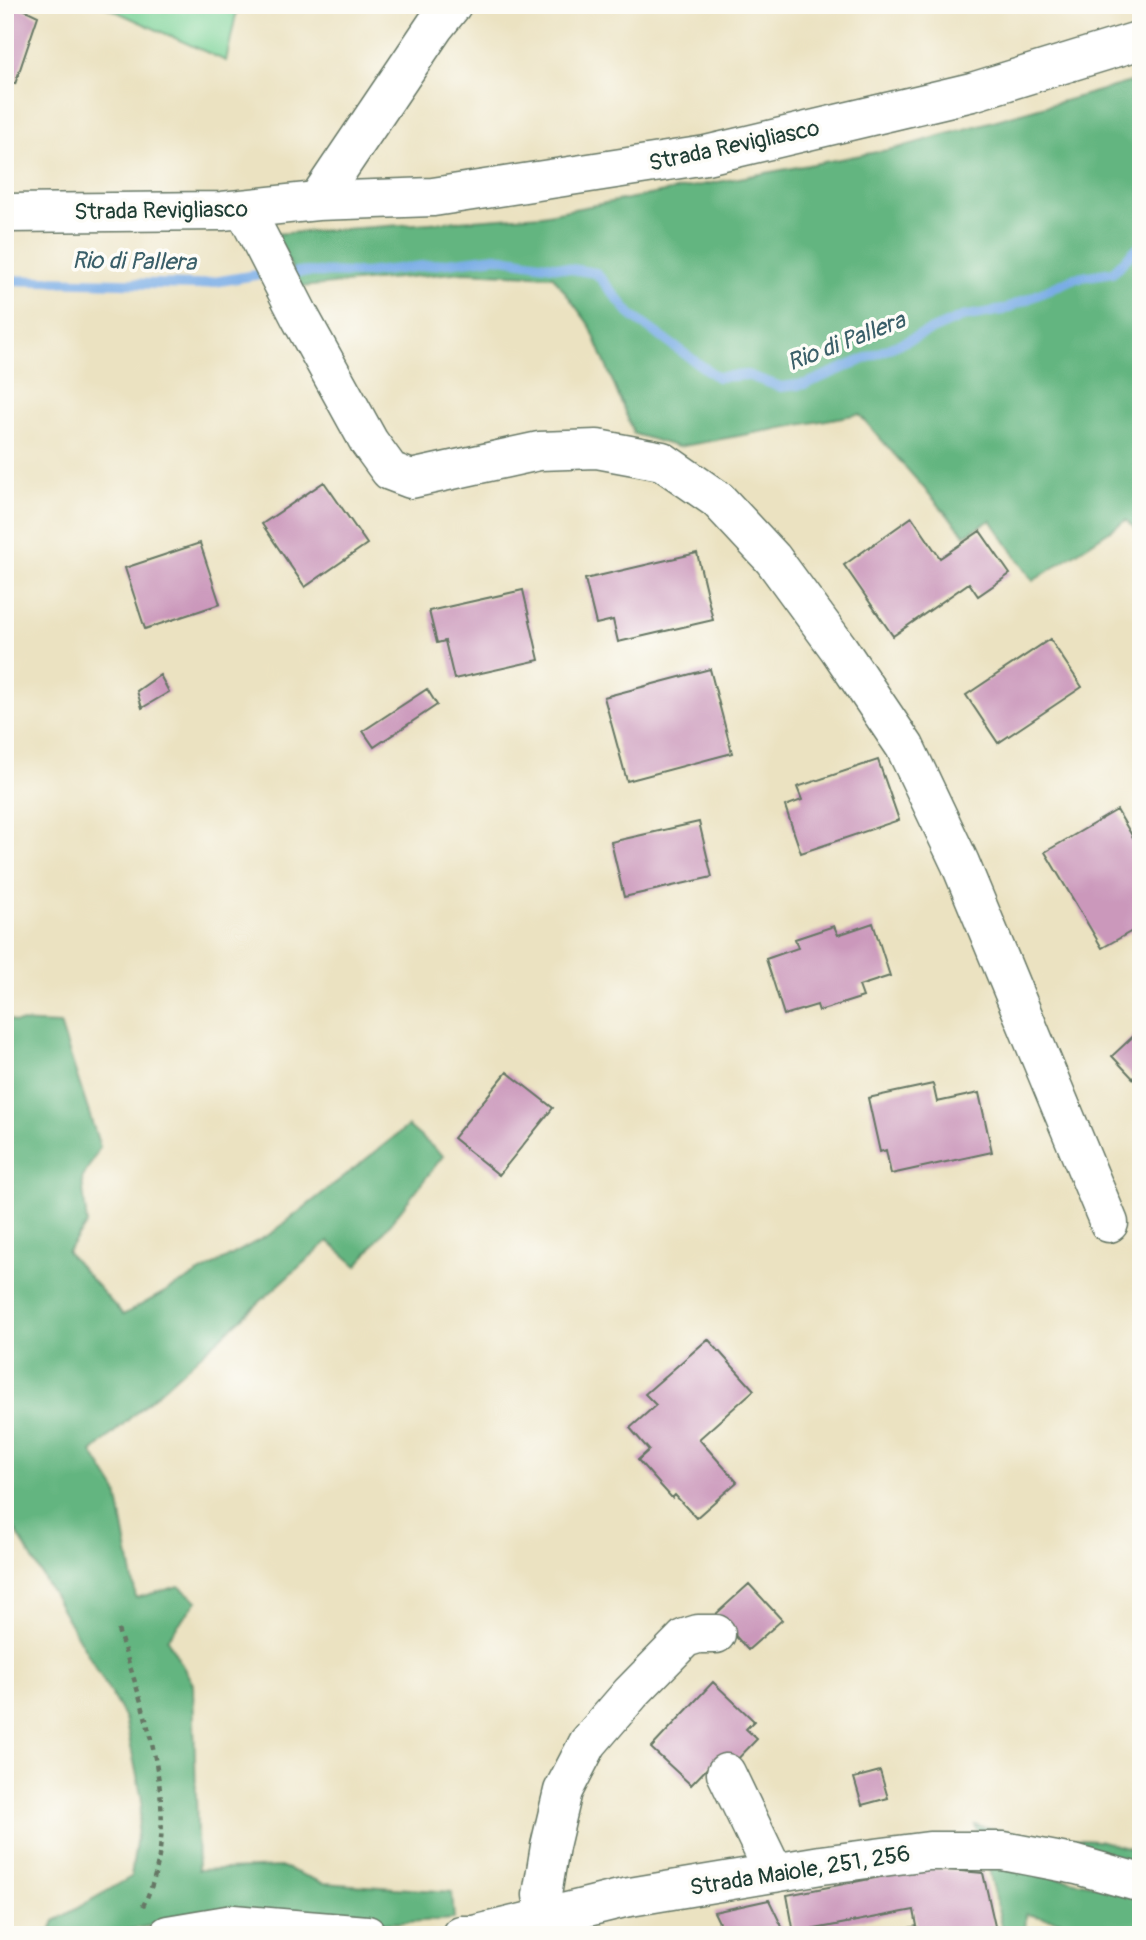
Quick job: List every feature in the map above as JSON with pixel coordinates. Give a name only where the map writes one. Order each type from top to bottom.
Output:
[{"type":"street","points":[[317,201],[428,36],[452,5]]},
{"type":"street","name":"Strada Revigliasco","points":[[5,213],[245,210],[317,201],[433,197],[706,155],[972,92],[1141,40]]},
{"type":"street","points":[[245,210],[369,442],[390,471],[411,479],[539,451],[574,449],[597,449],[662,461],[718,499],[773,559],[839,649],[905,747],[960,863],[1109,1223]]},
{"type":"street","points":[[546,1917],[542,1895],[550,1846],[564,1791],[588,1743],[631,1693],[685,1638],[698,1634],[716,1634]]},
{"type":"street","points":[[726,1773],[774,1873]]},
{"type":"street","name":"Strada Maiole, 251, 256","points":[[461,1935],[624,1898],[929,1851],[1003,1851],[1077,1865],[1141,1883]]},
{"type":"street","points":[[154,1923],[233,1924],[367,1935]]},
{"type":"path","points":[[118,1630],[143,1707],[156,1763],[162,1826],[156,1870],[154,1923]]},
{"type":"green space","points":[[102,5],[238,5],[226,61]]},
{"type":"green space","points":[[1141,79],[1141,534],[1126,520],[1033,581],[991,520],[965,535],[859,414],[678,447],[634,434],[590,326],[553,276],[464,272],[301,287],[275,234],[542,215],[898,148]]},
{"type":"green space","points":[[5,1017],[15,1022],[60,1024],[100,1147],[82,1179],[87,1224],[67,1252],[123,1315],[272,1233],[408,1126],[443,1156],[357,1266],[328,1241],[92,1452],[117,1492],[136,1598],[179,1586],[197,1601],[167,1639],[193,1684],[198,1870],[283,1867],[323,1883],[452,1892],[454,1919],[391,1923],[230,1911],[122,1931],[120,1935],[49,1935],[55,1921],[131,1877],[142,1800],[125,1718],[5,1512]]},
{"type":"green space","points":[[975,1825],[1030,1836],[1098,1840],[1141,1852],[1141,1875],[981,1842]]},
{"type":"green space","points":[[988,1865],[1141,1893],[1141,1935],[1129,1935],[1026,1914],[1025,1935],[1004,1935]]},
{"type":"building","points":[[5,5],[15,5],[38,16],[15,84],[5,79]]},
{"type":"building","points":[[324,482],[367,544],[305,587],[262,524]]},
{"type":"building","points":[[912,517],[940,558],[980,531],[1010,574],[978,596],[969,583],[893,636],[844,565]]},
{"type":"building","points":[[200,543],[220,604],[145,629],[125,568]]},
{"type":"building","points":[[697,553],[713,620],[618,642],[613,620],[596,624],[585,579]]},
{"type":"building","points":[[523,590],[539,660],[454,679],[445,641],[437,643],[429,611]]},
{"type":"building","points":[[1050,639],[1082,687],[998,743],[966,695]]},
{"type":"building","points":[[710,669],[732,753],[627,781],[604,697]]},
{"type":"building","points":[[160,675],[169,692],[142,708],[137,691]]},
{"type":"building","points":[[427,689],[437,705],[374,747],[363,731]]},
{"type":"building","points":[[878,760],[899,820],[801,853],[785,806],[802,800],[797,787]]},
{"type":"building","points":[[1117,810],[1141,851],[1141,926],[1102,948],[1045,852]]},
{"type":"building","points":[[699,822],[712,877],[624,897],[611,842]]},
{"type":"building","points":[[873,923],[890,976],[859,986],[863,997],[819,1011],[817,1005],[784,1015],[766,959],[798,948],[795,939],[834,926],[838,935]]},
{"type":"building","points":[[1141,1029],[1141,1087],[1112,1056]]},
{"type":"building","points":[[507,1072],[553,1108],[499,1175],[453,1138]]},
{"type":"building","points":[[933,1084],[937,1102],[979,1093],[992,1152],[891,1174],[886,1150],[880,1152],[868,1098]]},
{"type":"building","points":[[708,1339],[754,1390],[699,1439],[737,1482],[696,1518],[675,1495],[672,1498],[638,1460],[649,1450],[630,1428],[656,1405],[645,1394]]},
{"type":"building","points":[[749,1584],[782,1620],[748,1650],[716,1614]]},
{"type":"building","points":[[713,1682],[754,1721],[746,1729],[757,1739],[729,1768],[718,1757],[691,1785],[651,1748]]},
{"type":"building","points":[[880,1771],[888,1798],[862,1805],[854,1778]]},
{"type":"building","points":[[927,1868],[983,1873],[997,1935],[895,1935],[895,1931],[917,1926],[914,1910],[794,1933],[787,1895]]},
{"type":"building","points":[[769,1900],[786,1935],[725,1935],[714,1912]]},
{"type":"waterway","name":"Rio di Pallera","points":[[297,272],[365,273],[496,257],[596,273],[632,316],[717,377],[747,375],[781,387],[806,384],[962,317],[1003,310],[1075,278],[1113,272],[1136,249],[1141,248]]},
{"type":"waterway","name":"Rio di Pallera","points":[[5,280],[197,285],[261,274]]}]
